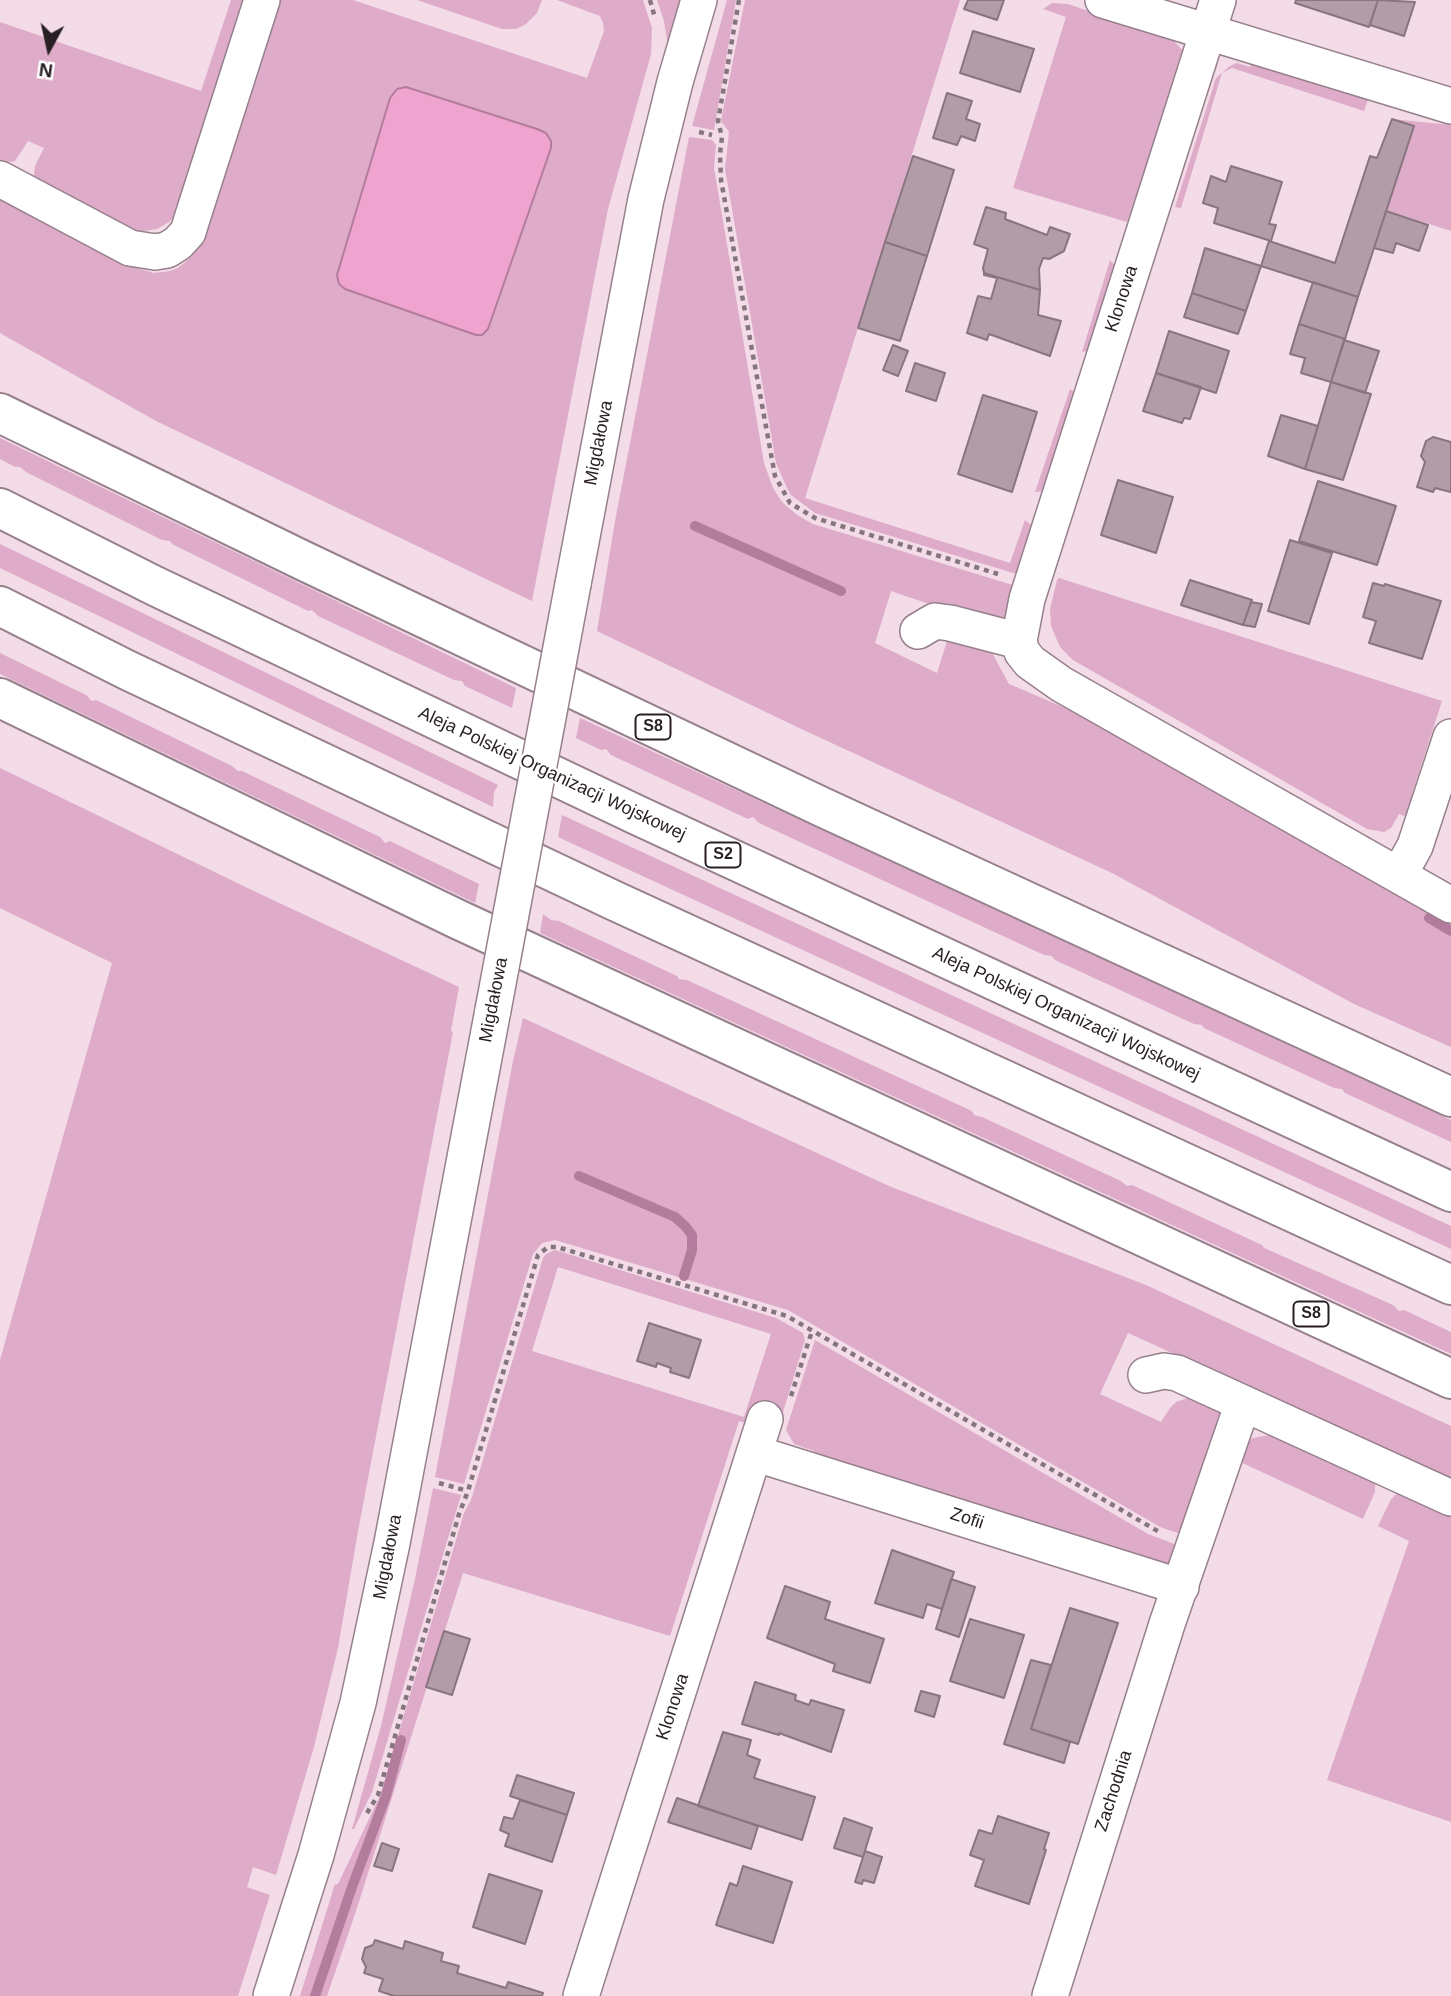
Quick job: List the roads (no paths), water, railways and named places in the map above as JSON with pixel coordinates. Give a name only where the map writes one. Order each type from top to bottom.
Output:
[{"type":"highway","name":"S8","points":[[0,413],[809,801],[1451,1097]]},
{"type":"highway","name":"Aleja Polskiej Organizacji Wojskowej","points":[[0,508],[155,586],[639,816],[1451,1192]]},
{"type":"highway","points":[[0,606],[127,670],[615,901],[1451,1285]]},
{"type":"highway","name":"S8","points":[[0,698],[470,925],[1451,1379]]},
{"type":"street","points":[[0,179],[130,248],[155,252],[167,250],[178,243],[191,222],[262,0]]},
{"type":"street","name":"Migdałowa","points":[[271,1996],[316,1855],[358,1703],[392,1543],[646,199],[699,0]]},
{"type":"street","points":[[1103,0],[1213,16],[1451,106]]},
{"type":"street","name":"Klonowa","points":[[1019,641],[1016,587],[1213,16]]},
{"type":"street","points":[[918,631],[928,623],[942,622],[1019,641],[1022,653],[1051,677],[1451,905]]},
{"type":"street","points":[[1399,875],[1415,846],[1451,737]]},
{"type":"street","points":[[1146,1375],[1164,1371],[1177,1373],[1451,1498]]},
{"type":"street","name":"Zachodnia","points":[[1049,1996],[1243,1403]]},
{"type":"street","name":"Klonowa","points":[[581,1996],[765,1419]]},
{"type":"street","name":"Zofii","points":[[754,1453],[1181,1587]]},
{"type":"waterway","points":[[695,526],[841,591]]},
{"type":"waterway","points":[[1429,918],[1451,931]]},
{"type":"waterway","points":[[579,1176],[675,1217],[685,1226],[692,1235],[692,1250],[684,1276]]},
{"type":"waterway","points":[[315,1996],[386,1796],[401,1740]]}]
